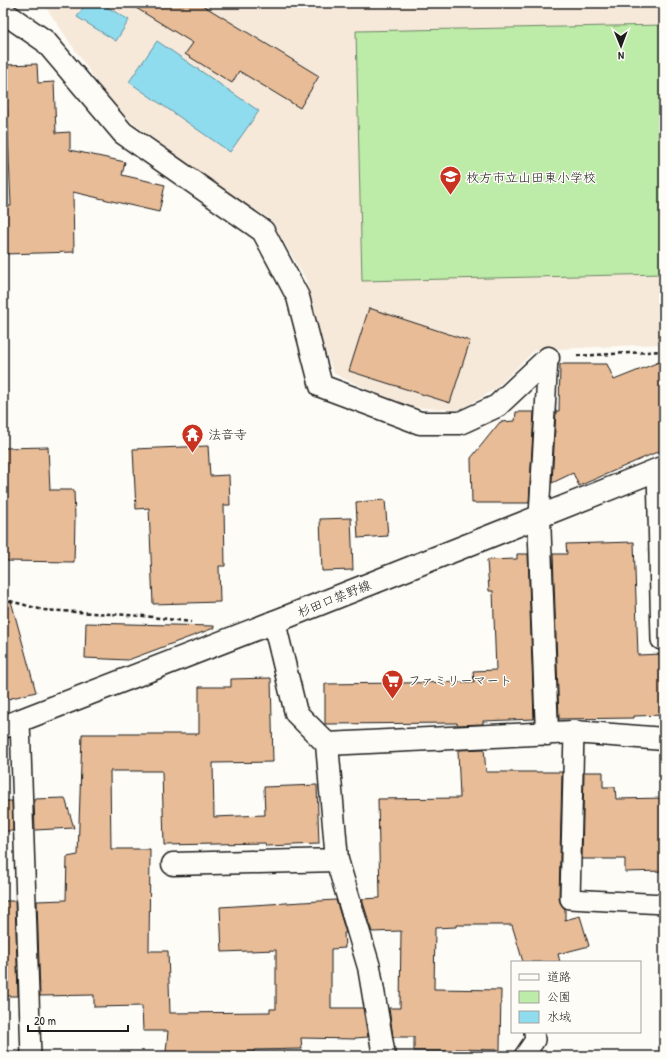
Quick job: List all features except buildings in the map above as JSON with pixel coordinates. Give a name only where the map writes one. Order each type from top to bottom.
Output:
[{"type":"street","points":[[3,12],[45,41],[123,134],[263,231],[298,297],[322,386],[420,423],[460,423],[497,406],[548,358]]},
{"type":"street","name":"杉田口禁野線","points":[[12,723],[274,622],[661,468]]},
{"type":"street","points":[[539,516],[547,734]]},
{"type":"street","points":[[274,622],[296,714],[327,744],[337,860],[369,966],[384,1056]]},
{"type":"street","points":[[327,744],[574,732],[664,739]]},
{"type":"street","points":[[173,864],[337,860]]},
{"type":"lane","points":[[539,516],[548,358]]},
{"type":"lane","points":[[661,468],[661,640]]},
{"type":"lane","points":[[12,723],[31,1056]]},
{"type":"lane","points":[[574,732],[570,899],[664,904]]},
{"type":"lane","points":[[524,1056],[535,1040],[534,1033]]},
{"type":"path","points":[[548,358],[664,351]]},
{"type":"path","points":[[3,599],[42,610],[144,616],[196,623]]},
{"type":"shaded area","name":"枚方市立山田東小学校","points":[[43,3],[664,3],[664,344],[535,350],[494,390],[460,410],[407,407],[334,374],[324,348],[306,280],[271,220],[201,174],[130,121],[105,94]]},
{"type":"green space","points":[[664,25],[664,274],[362,281],[356,31]]},
{"type":"water","points":[[86,3],[100,3],[129,20],[116,41],[77,17]]},
{"type":"water","points":[[157,41],[259,111],[230,152],[129,82]]},
{"type":"place","name":"枚方市立山田東小学校","points":[[450,196]]},
{"type":"place","name":"法音寺","points":[[193,454]]},
{"type":"place","name":"ファミリーマート","points":[[392,700]]}]
